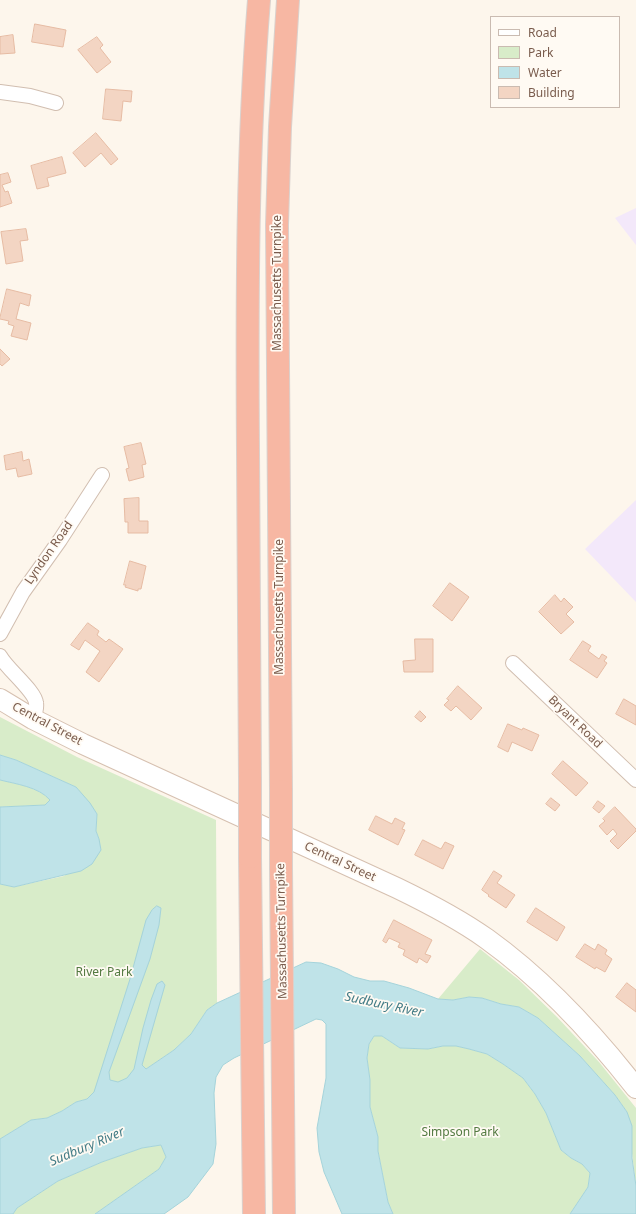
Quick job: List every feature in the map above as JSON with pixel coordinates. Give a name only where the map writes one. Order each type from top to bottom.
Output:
[{"type":"highway","points":[[254,1214],[250,857],[248,238],[251,110],[259,0]]},
{"type":"highway","name":"Massachusetts Turnpike","points":[[284,1214],[277,225],[280,127],[288,0]]},
{"type":"main road","name":"Central Street","points":[[0,698],[33,719],[83,744],[397,888],[437,908],[466,925],[506,954],[547,990],[590,1033],[636,1088]]},
{"type":"street","points":[[0,92],[30,96],[56,103]]},
{"type":"street","name":"Lyndon Road","points":[[0,634],[22,592],[60,540],[102,475]]},
{"type":"street","points":[[0,656],[33,694],[36,702],[33,719]]},
{"type":"street","name":"Bryant Road","points":[[513,663],[636,780]]},
{"type":"shaded area","points":[[636,208],[636,245],[615,218]]},
{"type":"shaded area","points":[[636,500],[636,602],[585,549]]},
{"type":"green space","name":"River Park","points":[[0,717],[77,757],[216,820],[217,1003],[207,1010],[191,1034],[174,1050],[146,1069],[87,1099],[76,1102],[47,1118],[31,1120],[0,1139],[0,884],[14,887],[64,876],[99,839],[96,831],[97,814],[76,787],[16,760],[0,755]]},
{"type":"green space","points":[[0,780],[34,789],[50,800],[45,805],[0,807]]},
{"type":"green space","points":[[480,949],[519,980],[557,1017],[599,1062],[636,1108],[636,1186],[627,1112],[615,1095],[580,1056],[538,1018],[519,1007],[501,1004],[482,998],[469,997],[453,1000],[438,999]]},
{"type":"green space","name":"Simpson Park","points":[[374,1036],[382,1036],[400,1048],[428,1049],[443,1046],[456,1046],[487,1054],[523,1078],[535,1094],[546,1113],[561,1150],[582,1164],[590,1173],[588,1187],[570,1214],[393,1214],[388,1202],[378,1151],[378,1137],[370,1107],[370,1080],[367,1058],[369,1044]]},
{"type":"green space","points":[[161,1145],[166,1157],[159,1169],[95,1214],[13,1214],[17,1208],[58,1181],[102,1162],[142,1148]]},
{"type":"water","points":[[0,755],[16,760],[76,787],[90,803],[97,814],[96,831],[101,850],[92,864],[81,871],[14,887],[0,884],[0,807],[45,805],[50,800],[34,789],[0,780]]},
{"type":"water","name":"Sudbury River","points":[[157,906],[161,908],[159,925],[150,959],[109,1072],[110,1080],[118,1082],[127,1078],[134,1069],[151,1000],[157,984],[162,981],[165,985],[142,1065],[146,1069],[174,1050],[191,1034],[207,1010],[217,1003],[306,962],[321,963],[354,977],[370,981],[384,981],[409,988],[438,999],[453,1000],[469,997],[482,998],[501,1004],[519,1007],[538,1018],[580,1056],[615,1095],[627,1112],[632,1126],[632,1158],[636,1186],[636,1214],[570,1214],[588,1187],[590,1173],[582,1164],[561,1150],[546,1113],[535,1094],[523,1078],[503,1064],[487,1054],[456,1046],[443,1046],[428,1049],[400,1048],[382,1036],[374,1036],[369,1044],[367,1058],[370,1080],[370,1107],[378,1137],[378,1151],[388,1202],[393,1214],[342,1214],[324,1172],[319,1152],[317,1128],[326,1078],[326,1024],[322,1020],[316,1019],[234,1058],[223,1065],[216,1077],[214,1093],[216,1144],[213,1164],[188,1197],[164,1214],[95,1214],[159,1169],[166,1157],[161,1145],[142,1148],[102,1162],[58,1181],[17,1208],[13,1214],[0,1214],[0,1139],[31,1120],[47,1118],[76,1102],[87,1099],[94,1092],[130,979],[146,920],[152,910]]},
{"type":"building","points":[[35,24],[66,30],[63,47],[32,42]]},
{"type":"building","points":[[13,35],[15,53],[0,54],[0,37]]},
{"type":"building","points":[[97,37],[103,45],[100,48],[111,62],[97,73],[78,50]]},
{"type":"building","points":[[106,89],[132,91],[131,102],[123,101],[121,121],[103,119]]},
{"type":"building","points":[[96,133],[118,159],[111,165],[101,153],[85,167],[73,153]]},
{"type":"building","points":[[62,157],[66,173],[47,178],[49,186],[37,189],[31,166]]},
{"type":"building","points":[[8,173],[11,182],[2,185],[5,192],[8,191],[12,203],[0,207],[0,175]]},
{"type":"building","points":[[26,229],[28,240],[20,241],[23,261],[6,264],[1,232]]},
{"type":"building","points":[[7,289],[31,295],[29,306],[20,303],[16,319],[31,323],[27,340],[11,336],[14,326],[8,324],[9,321],[0,319]]},
{"type":"building","points":[[0,349],[10,359],[2,366],[0,364]]},
{"type":"building","points":[[141,443],[146,464],[142,465],[144,477],[129,481],[126,469],[129,468],[124,447]]},
{"type":"building","points":[[22,452],[23,461],[29,459],[32,474],[18,477],[16,468],[6,470],[4,456]]},
{"type":"building","points":[[139,498],[139,521],[148,521],[148,533],[128,533],[128,522],[125,522],[124,499]]},
{"type":"building","points":[[130,561],[146,566],[141,589],[138,589],[138,591],[125,587],[126,585],[124,585]]},
{"type":"building","points":[[450,583],[469,597],[452,621],[433,606]]},
{"type":"building","points":[[555,595],[561,602],[564,598],[573,607],[566,614],[574,622],[561,634],[539,612]]},
{"type":"building","points":[[88,623],[99,631],[97,635],[106,642],[109,639],[123,649],[99,682],[86,672],[100,651],[85,640],[79,650],[71,645]]},
{"type":"building","points":[[415,639],[433,639],[433,672],[404,672],[403,661],[415,660]]},
{"type":"building","points":[[583,641],[591,646],[588,651],[599,659],[602,654],[607,657],[604,661],[607,663],[597,678],[570,660]]},
{"type":"building","points":[[458,686],[482,708],[471,720],[456,706],[451,711],[444,705]]},
{"type":"building","points":[[624,699],[636,706],[636,725],[616,714]]},
{"type":"building","points":[[420,711],[426,717],[421,722],[415,717]]},
{"type":"building","points":[[508,724],[522,730],[523,728],[539,735],[532,751],[512,742],[508,752],[498,747]]},
{"type":"building","points":[[563,761],[588,783],[576,796],[552,774]]},
{"type":"building","points":[[551,798],[560,805],[555,811],[546,804]]},
{"type":"building","points":[[598,801],[605,806],[599,813],[593,808]]},
{"type":"building","points":[[615,807],[636,829],[636,831],[618,849],[610,841],[617,834],[613,829],[607,835],[599,826],[605,821],[603,819]]},
{"type":"building","points":[[376,816],[392,824],[395,818],[405,823],[402,829],[405,830],[398,845],[369,830]]},
{"type":"building","points":[[423,840],[441,849],[445,842],[454,846],[443,869],[415,855]]},
{"type":"building","points":[[494,871],[502,876],[497,883],[515,895],[506,908],[482,890]]},
{"type":"building","points":[[536,908],[565,927],[557,941],[527,922]]},
{"type":"building","points":[[394,920],[432,940],[425,954],[431,956],[427,963],[419,958],[417,963],[403,955],[405,950],[398,947],[400,943],[389,938],[386,943],[383,941]]},
{"type":"building","points":[[585,944],[595,950],[598,944],[607,950],[605,954],[612,959],[605,972],[596,967],[595,969],[576,957]]},
{"type":"building","points":[[627,983],[636,990],[636,1012],[616,997]]}]
